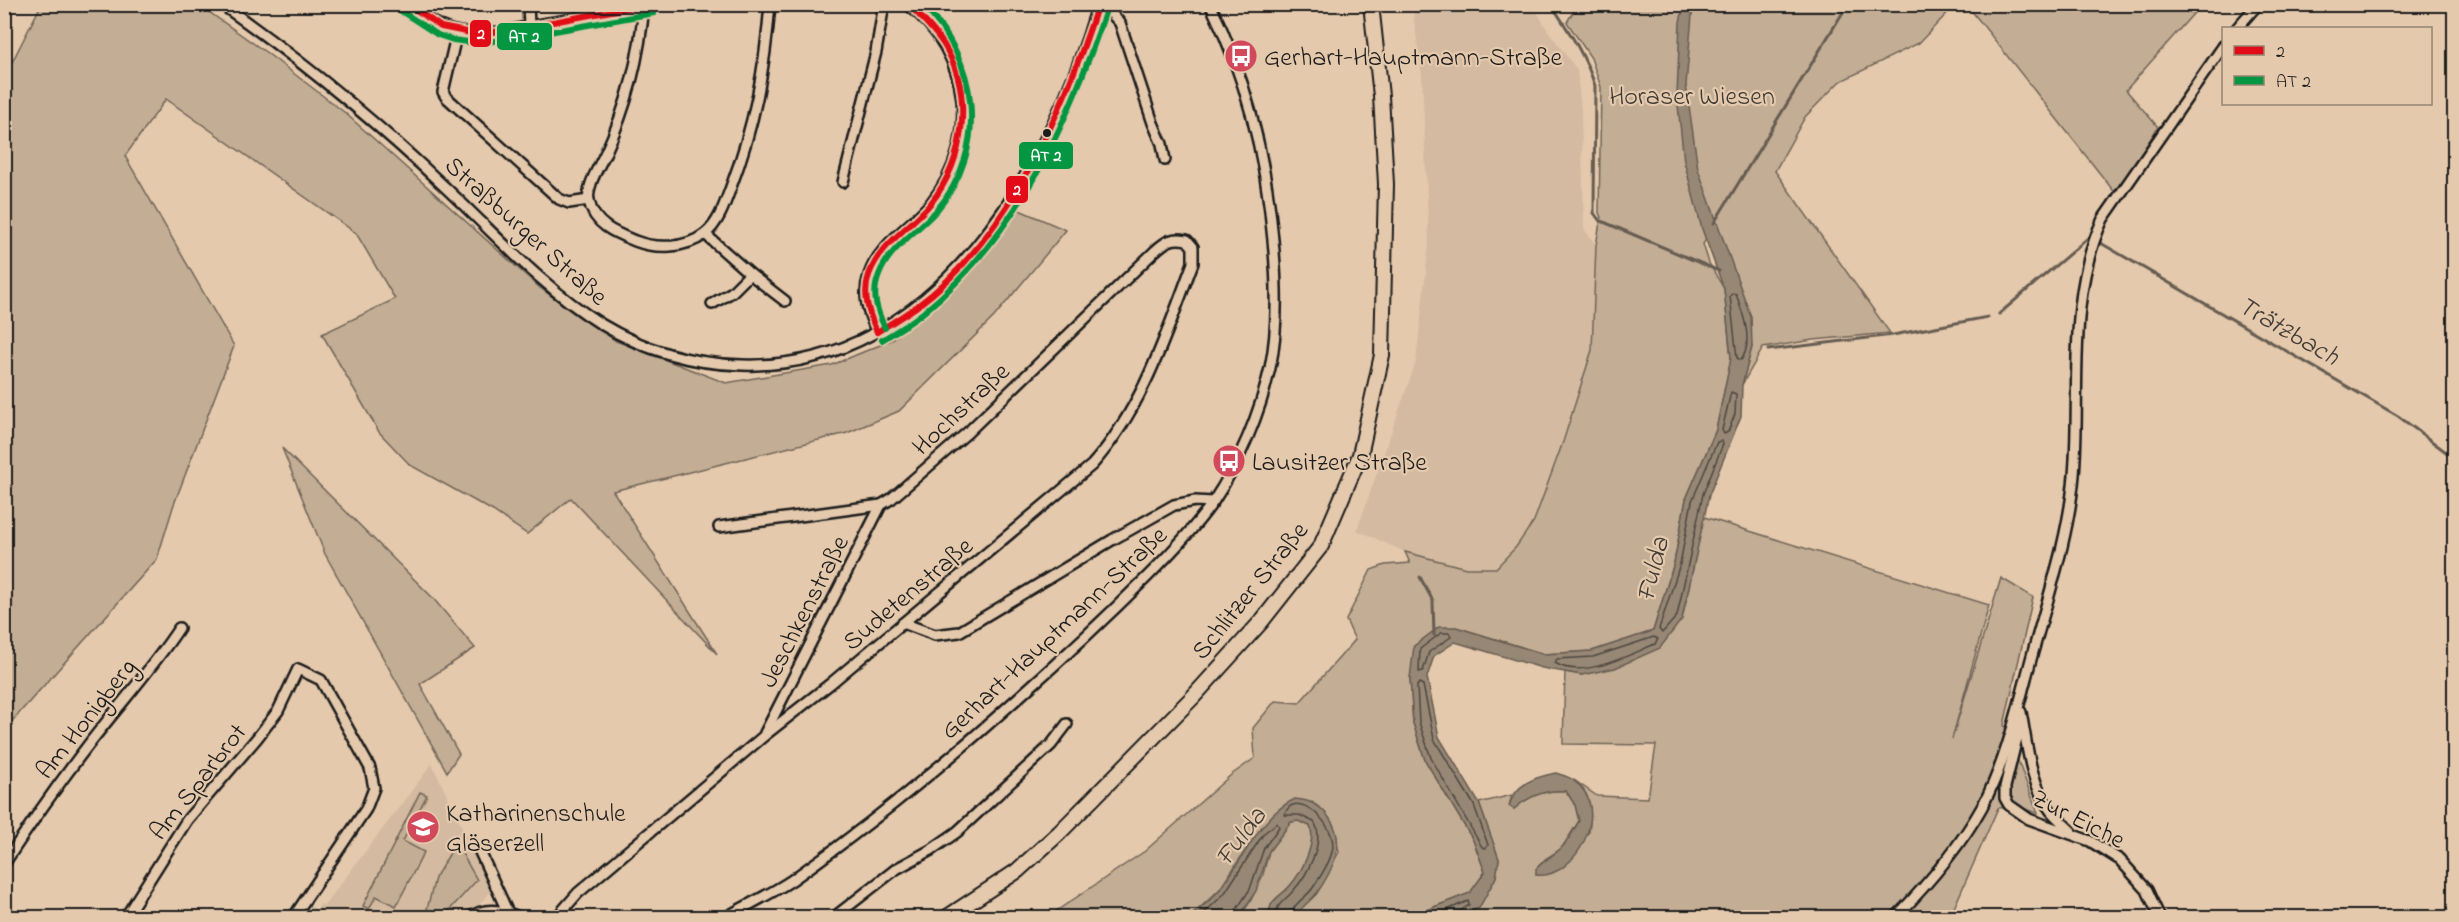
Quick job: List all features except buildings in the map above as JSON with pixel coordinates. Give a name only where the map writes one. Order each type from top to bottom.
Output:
[{"type":"main road","name":"Schlitzer Straße","points":[[946,918],[1017,871],[1059,833],[1193,697],[1261,622],[1322,546],[1360,455],[1382,355],[1386,162],[1371,4]]},
{"type":"street","name":"Straßburger Straße","points":[[221,4],[365,115],[554,289],[600,323],[633,341],[685,359],[705,363],[753,366],[800,362],[839,349],[877,332],[913,309],[940,285],[972,250],[1037,155],[1059,111],[1083,51],[1097,5]]},
{"type":"street","points":[[406,4],[434,23],[458,32],[477,33],[647,5],[621,116],[592,181],[589,200],[597,219],[604,227],[644,245],[665,247],[705,234],[720,214],[743,155],[756,108],[770,4]]},
{"type":"street","points":[[528,4],[529,26]]},
{"type":"street","points":[[843,182],[876,52],[884,4]]},
{"type":"street","points":[[877,332],[866,300],[869,273],[888,246],[921,214],[945,183],[957,155],[963,124],[962,95],[953,64],[936,32],[907,4]]},
{"type":"street","name":"Gerhart-Hauptmann-Straße","points":[[725,918],[790,882],[963,747],[1119,606],[1163,561],[1213,502],[1245,443],[1271,366],[1277,300],[1270,207],[1258,139],[1234,58],[1210,4]]},
{"type":"street","points":[[2238,27],[2258,4]]},
{"type":"street","points":[[1097,5],[1109,11],[1120,23],[1166,160]]},
{"type":"street","points":[[458,32],[443,92],[446,97],[559,199],[569,202],[589,200]]},
{"type":"street","points":[[1895,918],[1955,847],[1982,807],[1996,776],[2018,708],[2071,504],[2076,451],[2079,322],[2089,255],[2103,219],[2222,46]]},
{"type":"street","points":[[705,234],[785,301]]},
{"type":"street","name":"Hochstraße","points":[[719,527],[880,506],[968,432],[1155,251],[1175,238],[1187,240]]},
{"type":"street","name":"Sudetenstraße","points":[[556,918],[578,894],[765,735],[1084,472],[1112,443],[1131,414],[1148,377],[1193,263],[1193,248],[1187,240]]},
{"type":"street","points":[[712,304],[732,292],[750,274]]},
{"type":"street","points":[[903,623],[935,635],[959,632],[1174,505],[1195,501],[1213,502]]},
{"type":"street","name":"Jeschkenstraße","points":[[765,735],[880,506]]},
{"type":"street","name":"Am Honigberg","points":[[4,864],[27,828],[82,754],[163,653],[179,628]]},
{"type":"street","name":"Am Sparbrot","points":[[125,918],[188,820],[278,711],[298,669],[321,680],[370,768],[374,788],[366,809],[292,918]]},
{"type":"street","points":[[2018,708],[2028,755],[2040,791],[2051,811],[2073,833]]},
{"type":"street","name":"Zur Eiche","points":[[2018,708],[2017,738],[2005,787],[2005,798],[2009,805],[2029,819],[2073,833],[2105,849],[2133,872],[2147,890],[2160,918]]},
{"type":"street","points":[[833,918],[896,869],[931,850],[957,832],[1051,744],[1067,724]]},
{"type":"street","points":[[480,852],[508,912]]},
{"type":"street","points":[[469,918],[484,911],[508,912],[521,918]]},
{"type":"shaded area","points":[[1412,5],[1533,5],[1548,31],[1577,70],[1581,111],[1584,229],[1596,245],[1592,350],[1563,442],[1534,521],[1516,547],[1496,568],[1466,568],[1405,552],[1357,530],[1416,362],[1429,244],[1422,75]]},
{"type":"shaded area","name":"Katharinenschule Gläserzell","points":[[432,764],[492,890],[478,906],[460,917],[303,918],[310,906],[317,910],[321,904],[324,906]]},
{"type":"green space","points":[[41,5],[199,5],[344,112],[540,288],[616,341],[726,383],[832,365],[892,340],[959,285],[1017,209],[1066,230],[994,317],[899,411],[847,433],[613,491],[717,654],[571,498],[527,534],[493,511],[410,465],[379,432],[322,334],[395,299],[356,233],[166,99],[125,156],[234,346],[173,507],[157,559],[5,729],[5,76]]},
{"type":"green space","name":"Horaser Wiesen","points":[[1577,5],[1955,5],[1919,43],[1839,82],[1805,117],[1775,171],[1890,333],[1813,340],[1763,348],[1742,385],[1752,347],[1727,254],[1716,224],[1703,244],[1709,263],[1724,289],[1731,358],[1716,430],[1686,499],[1674,563],[1653,631],[1592,651],[1544,654],[1456,627],[1410,678],[1413,723],[1425,760],[1473,840],[1485,872],[1470,893],[1434,907],[1416,917],[1296,917],[1302,906],[1316,894],[1339,852],[1333,824],[1312,802],[1249,845],[1219,890],[1190,917],[1046,918],[1145,851],[1231,775],[1255,758],[1253,728],[1275,701],[1299,703],[1355,640],[1346,620],[1371,570],[1385,565],[1410,563],[1405,552],[1466,568],[1496,568],[1516,547],[1534,521],[1563,442],[1592,350],[1596,245],[1601,217],[1599,213],[1601,87],[1591,58],[1567,22]]},
{"type":"green space","points":[[1967,5],[2201,5],[2126,90],[2158,127],[2116,194]]},
{"type":"green space","points":[[282,448],[432,597],[475,648],[420,684],[459,754],[447,772],[325,554]]},
{"type":"green space","points":[[1704,517],[1989,605],[1952,739],[2001,578],[2033,597],[2004,725],[2038,813],[2017,807],[1998,808],[1950,917],[1458,918],[1479,908],[1496,877],[1499,859],[1479,803],[1512,795],[1509,806],[1514,809],[1538,794],[1566,791],[1575,805],[1579,821],[1561,849],[1545,859],[1536,869],[1589,832],[1591,816],[1589,803],[1584,792],[1574,780],[1597,796],[1648,798],[1656,745],[1563,744],[1565,672],[1582,675],[1682,619]]},
{"type":"green space","points":[[420,792],[427,795],[403,841],[424,852],[396,906],[376,896],[369,909],[363,906]]},
{"type":"green space","points":[[1298,821],[1310,826],[1312,833],[1307,858],[1298,874],[1289,887],[1275,899],[1269,911],[1269,917],[1239,918],[1250,902],[1263,875],[1269,851],[1291,822]]},
{"type":"green space","points":[[456,843],[477,880],[443,917],[425,917],[435,878]]},
{"type":"water","points":[[1684,5],[1695,5],[1692,15],[1686,85],[1698,169],[1751,317],[1752,347],[1742,385],[1741,416],[1709,495],[1682,619],[1660,648],[1615,668],[1582,675],[1542,668],[1455,642],[1434,656],[1427,677],[1439,737],[1479,803],[1499,859],[1496,877],[1479,908],[1458,917],[1416,917],[1434,907],[1470,893],[1485,872],[1473,840],[1425,760],[1413,723],[1410,678],[1414,646],[1439,627],[1456,627],[1544,654],[1592,651],[1653,631],[1674,563],[1686,499],[1716,430],[1731,358],[1724,289],[1702,229],[1684,161],[1677,96],[1680,22]]},
{"type":"water","points":[[1556,773],[1571,779],[1585,792],[1590,807],[1590,823],[1585,840],[1564,866],[1551,873],[1536,875],[1536,869],[1562,847],[1579,821],[1575,805],[1566,791],[1552,791],[1538,794],[1514,809],[1509,806],[1521,787],[1541,777]]},
{"type":"water","points":[[1295,799],[1311,802],[1319,807],[1330,819],[1337,838],[1336,857],[1328,876],[1296,917],[1269,917],[1269,911],[1275,899],[1294,881],[1310,849],[1312,833],[1310,826],[1298,821],[1291,822],[1269,851],[1256,891],[1239,917],[1190,917],[1221,888],[1262,827],[1283,806]]},
{"type":"waterway","points":[[1551,4],[1582,54],[1595,86],[1594,213],[1599,220],[1719,271]]},
{"type":"waterway","points":[[1714,223],[1848,4]]},
{"type":"waterway","name":"Trätzbach","points":[[1999,314],[2088,238]]},
{"type":"waterway","name":"Trätzbach","points":[[2099,242],[2398,416],[2454,458]]},
{"type":"waterway","name":"Trätzbach","points":[[1768,350],[1893,335],[1988,317]]},
{"type":"waterway","points":[[1420,577],[1433,601],[1434,635]]},
{"type":"transit line","name":"2","points":[[408,4],[441,27],[476,34],[510,30],[649,4]]},
{"type":"transit line","name":"2","points":[[877,332],[866,297],[869,275],[888,245],[923,212],[943,186],[952,167],[961,126],[962,105],[953,64],[936,34],[908,4]]},
{"type":"transit line","points":[[885,328],[876,302],[875,289],[879,275],[889,257],[929,219],[953,186],[965,160],[970,132],[970,104],[965,77],[955,51],[941,26],[921,4]]},
{"type":"transit line","name":"2","points":[[877,332],[916,307],[949,279],[1005,210],[1050,128],[1098,4]]},
{"type":"transit line","points":[[882,340],[919,316],[957,281],[987,248],[1013,211],[1058,133],[1076,92],[1107,7]]},
{"type":"transit line","points":[[401,11],[438,35],[453,40],[476,43],[511,39],[654,13]]},
{"type":"place","name":"Gerhart-Hauptmann-Straße","points":[[1241,56]]},
{"type":"place","name":"Lausitzer Straße","points":[[1229,461]]},
{"type":"place","name":"Katharinenschule Gläserzell","points":[[423,827]]},
{"type":"water label","name":"Fulda","points":[[1652,569]]},
{"type":"water label","name":"Fulda","points":[[1240,836]]}]
